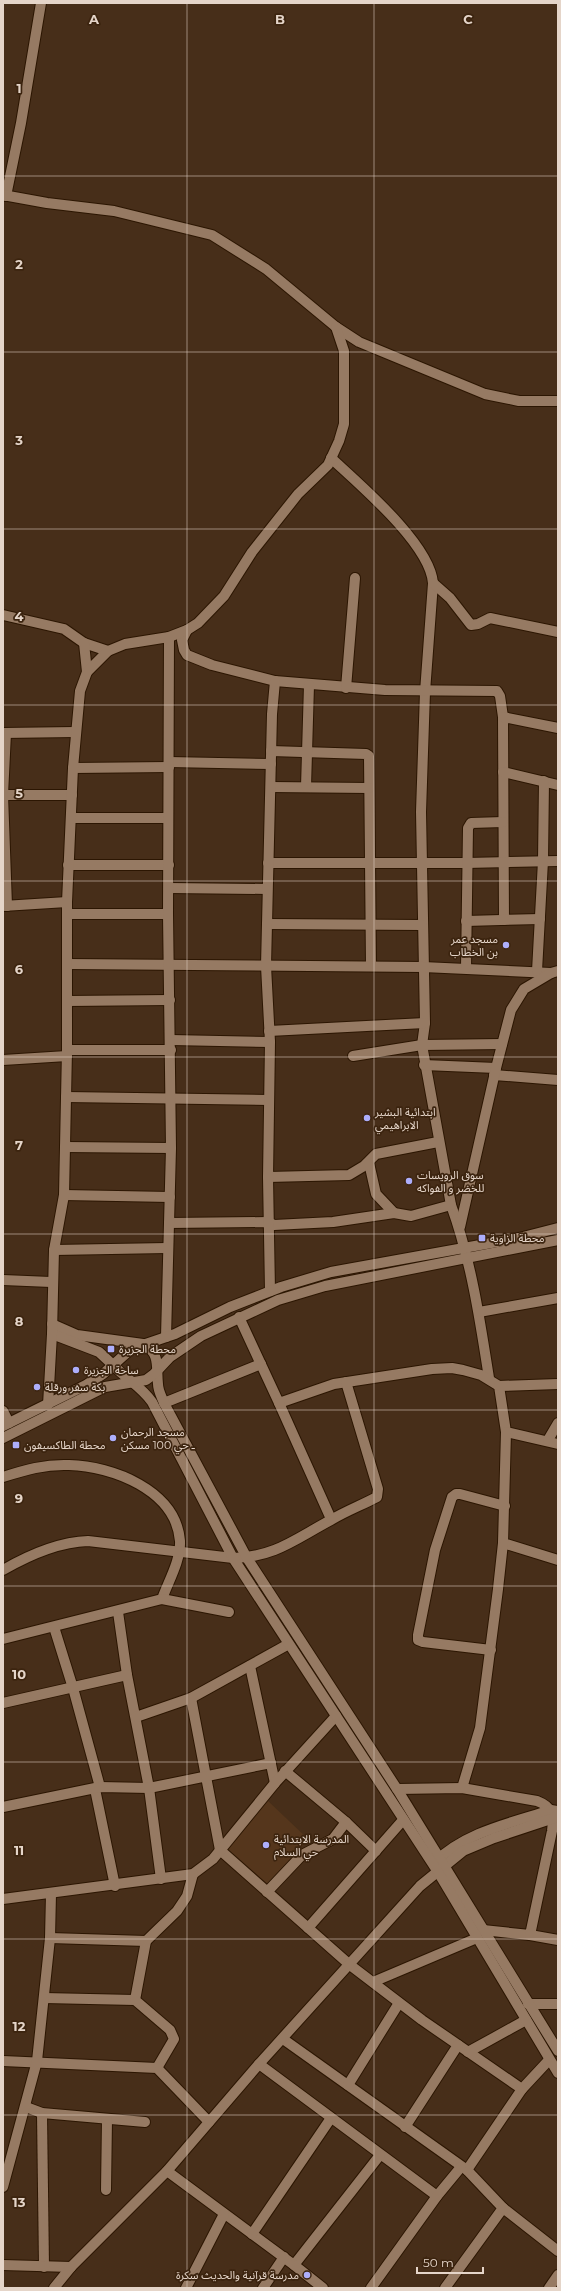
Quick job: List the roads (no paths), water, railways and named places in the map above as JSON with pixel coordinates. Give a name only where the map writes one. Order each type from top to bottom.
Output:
[{"type":"street","points":[[41,3],[21,123],[4,195],[46,204],[114,211],[212,235],[266,269],[336,327],[359,342],[485,394],[519,401],[558,401]]},
{"type":"street","points":[[48,1404],[52,1329],[51,1282],[54,1250],[64,1195],[67,1053],[68,865],[73,768],[80,691],[87,672],[108,651],[125,644],[169,637],[187,630],[198,623],[219,602],[252,552],[298,494],[328,465],[339,441],[344,424],[344,351],[336,327]]},
{"type":"street","points":[[344,351],[359,342]]},
{"type":"street","points":[[331,458],[388,512],[431,569],[433,583],[425,692],[421,812],[425,1023],[422,1045],[424,1065],[438,1142],[451,1205],[460,1228],[479,1312],[489,1378]]},
{"type":"street","points":[[346,688],[355,578]]},
{"type":"street","points":[[433,583],[450,598],[471,626],[490,618],[558,632]]},
{"type":"street","points":[[3,615],[64,629],[84,643],[108,651]]},
{"type":"street","points":[[187,630],[182,640],[184,650],[187,655],[212,665],[275,681],[346,688],[425,692],[494,690],[500,696],[503,717],[504,920]]},
{"type":"street","points":[[166,1337],[167,1248],[171,1148],[170,963],[168,914],[169,637]]},
{"type":"street","points":[[84,643],[87,672]]},
{"type":"street","points":[[275,681],[271,751],[266,966],[270,1042],[268,1222],[272,1290],[278,1300]]},
{"type":"street","points":[[306,787],[309,685]]},
{"type":"street","points":[[503,717],[558,728]]},
{"type":"street","points":[[67,902],[5,906],[3,795],[4,733],[76,732]]},
{"type":"street","points":[[271,751],[368,754],[371,966]]},
{"type":"street","points":[[73,768],[271,764]]},
{"type":"street","points":[[503,772],[558,785]]},
{"type":"street","points":[[537,971],[544,861],[544,781]]},
{"type":"street","points":[[271,787],[369,788]]},
{"type":"street","points":[[3,795],[72,795]]},
{"type":"street","points":[[71,818],[168,818]]},
{"type":"street","points":[[466,968],[466,863],[469,825],[503,822]]},
{"type":"street","points":[[268,863],[466,863],[558,860]]},
{"type":"street","points":[[68,865],[169,865]]},
{"type":"street","points":[[169,888],[267,889]]},
{"type":"street","points":[[67,914],[168,914]]},
{"type":"street","points":[[466,921],[540,919]]},
{"type":"street","points":[[267,924],[422,925]]},
{"type":"street","points":[[67,964],[170,963],[266,966],[371,966],[554,972]]},
{"type":"street","points":[[460,1228],[495,1071],[508,1021],[518,997],[524,989],[554,972]]},
{"type":"street","points":[[67,1001],[170,1000]]},
{"type":"street","points":[[269,1031],[425,1023]]},
{"type":"street","points":[[3,1060],[67,1053],[171,1045],[270,1042]]},
{"type":"street","points":[[354,1056],[422,1045],[502,1044]]},
{"type":"street","points":[[424,1065],[495,1071],[558,1080]]},
{"type":"street","points":[[66,1097],[269,1100]]},
{"type":"street","points":[[268,1177],[350,1175],[376,1154],[438,1142]]},
{"type":"street","points":[[65,1146],[171,1148]]},
{"type":"street","points":[[368,1162],[376,1194],[394,1213]]},
{"type":"street","points":[[64,1195],[170,1197]]},
{"type":"street","points":[[169,1223],[268,1222],[274,1225],[304,1222],[333,1222],[394,1213],[411,1216],[451,1205]]},
{"type":"street","points":[[3,1411],[6,1424],[91,1383],[125,1353],[143,1344],[166,1337],[230,1307],[272,1290],[316,1276],[362,1266],[519,1238],[558,1228]]},
{"type":"street","points":[[3,1438],[105,1387],[146,1380],[158,1371],[166,1361],[182,1349],[239,1317],[278,1300],[304,1291],[364,1278],[558,1240]]},
{"type":"street","points":[[54,1250],[167,1248]]},
{"type":"street","points":[[362,1266],[364,1278]]},
{"type":"street","points":[[3,1280],[51,1282]]},
{"type":"street","points":[[479,1312],[558,1298]]},
{"type":"street","points":[[239,1317],[331,1519]]},
{"type":"street","points":[[52,1329],[78,1335],[143,1344],[155,1354],[158,1371],[158,1387],[164,1403],[247,1558],[397,1789],[438,1866],[480,1934],[558,2051]]},
{"type":"street","points":[[52,1329],[99,1352],[150,1399],[233,1558],[287,1644],[362,1755],[403,1820],[438,1866]]},
{"type":"street","points":[[164,1403],[261,1364]]},
{"type":"street","points":[[279,1403],[324,1387],[346,1382],[452,1368],[489,1378],[499,1386],[558,1384]]},
{"type":"street","points":[[3,1570],[53,1546],[68,1541],[88,1541],[233,1558],[247,1558],[271,1553],[331,1519],[379,1495],[346,1382]]},
{"type":"street","points":[[462,1788],[480,1728],[504,1543],[506,1432],[499,1386]]},
{"type":"street","points":[[548,1440],[558,1424]]},
{"type":"street","points":[[167,1432],[178,1427]]},
{"type":"street","points":[[506,1432],[548,1440],[558,1444]]},
{"type":"street","points":[[3,1477],[27,1469],[69,1465],[85,1466],[123,1476],[150,1492],[169,1511],[177,1528],[180,1551],[162,1599]]},
{"type":"street","points":[[491,1650],[423,1642],[418,1640],[418,1635],[434,1556],[452,1497],[456,1494],[460,1494],[505,1506]]},
{"type":"street","points":[[504,1543],[558,1560]]},
{"type":"street","points":[[3,1639],[118,1612],[162,1599],[229,1612]]},
{"type":"street","points":[[118,1612],[127,1674],[149,1788],[161,1879]]},
{"type":"street","points":[[54,1627],[73,1688],[97,1788],[115,1886]]},
{"type":"street","points":[[136,1717],[191,1698],[287,1644]]},
{"type":"street","points":[[250,1666],[275,1783]]},
{"type":"street","points":[[3,1703],[73,1688],[127,1674]]},
{"type":"street","points":[[191,1698],[205,1778],[220,1850],[350,1965],[399,2003],[522,2089]]},
{"type":"street","points":[[3,1899],[115,1886],[194,1874],[208,1864],[285,1771],[336,1716]]},
{"type":"street","points":[[362,1755],[371,1749]]},
{"type":"street","points":[[3,1807],[97,1788],[149,1788],[205,1778],[271,1763]]},
{"type":"street","points":[[285,1771],[346,1822],[376,1851]]},
{"type":"street","points":[[397,1789],[462,1788],[537,1801],[545,1804],[555,1813]]},
{"type":"street","points":[[54,2288],[71,2267],[168,2171],[259,2064],[438,1866],[463,1851],[555,1813]]},
{"type":"street","points":[[530,1935],[555,1813]]},
{"type":"street","points":[[308,1928],[403,1820]]},
{"type":"street","points":[[267,1892],[302,1855],[332,1839],[346,1822]]},
{"type":"street","points":[[135,2000],[146,1941],[177,1911],[187,1896],[194,1874]]},
{"type":"street","points":[[3,2187],[26,2107],[37,2061],[50,1938],[51,1894]]},
{"type":"street","points":[[480,1934],[526,2020],[558,2073]]},
{"type":"street","points":[[373,1982],[480,1934],[530,1935],[558,1940]]},
{"type":"street","points":[[50,1938],[146,1941]]},
{"type":"street","points":[[44,1998],[135,2000],[170,2030],[172,2034],[173,2045],[157,2068]]},
{"type":"street","points":[[348,2085],[399,2003]]},
{"type":"street","points":[[528,2004],[558,2004]]},
{"type":"street","points":[[468,2052],[526,2020]]},
{"type":"street","points":[[283,2038],[464,2168],[503,2208],[558,2251]]},
{"type":"street","points":[[405,2126],[458,2045]]},
{"type":"street","points":[[371,2288],[437,2196],[464,2168],[522,2089],[549,2060]]},
{"type":"street","points":[[3,2061],[37,2061],[157,2068],[209,2122]]},
{"type":"street","points":[[259,2064],[437,2196]]},
{"type":"street","points":[[26,2107],[42,2113],[145,2122]]},
{"type":"street","points":[[42,2113],[44,2267]]},
{"type":"street","points":[[252,2234],[331,2118]]},
{"type":"street","points":[[106,2190],[108,2119]]},
{"type":"street","points":[[294,2265],[380,2154]]},
{"type":"street","points":[[168,2171],[324,2288]]},
{"type":"street","points":[[445,2288],[503,2208]]},
{"type":"street","points":[[186,2288],[224,2214]]},
{"type":"street","points":[[263,2288],[284,2257]]},
{"type":"street","points":[[3,2266],[71,2267]]},
{"type":"street","points":[[549,2288],[558,2275]]},
{"type":"place","name":"مسجد عمر بن الخطاب","points":[[506,945]]},
{"type":"place","name":"ابتدائية البشير الابراهيمي","points":[[367,1118]]},
{"type":"place","name":"سوق الرويسات للخضر و الفواكه","points":[[409,1181]]},
{"type":"place","name":"محطة الزاوية","points":[[482,1238]]},
{"type":"place","name":"محطة الجزيرة","points":[[111,1349]]},
{"type":"place","name":"ساحة الجزيرة","points":[[76,1370]]},
{"type":"place","name":"بكة سفر ورقلة","points":[[37,1387]]},
{"type":"place","name":"مسجد الرحمان ـ حي 100 مسكن","points":[[113,1438]]},
{"type":"place","name":"محطة الطاكسيفون","points":[[16,1445]]},
{"type":"place","name":"المدرسة الابتدائية حي السلام","points":[[266,1845]]},
{"type":"place","name":"مدرسة قرآنية والحديث سكرة","points":[[307,2275]]}]
